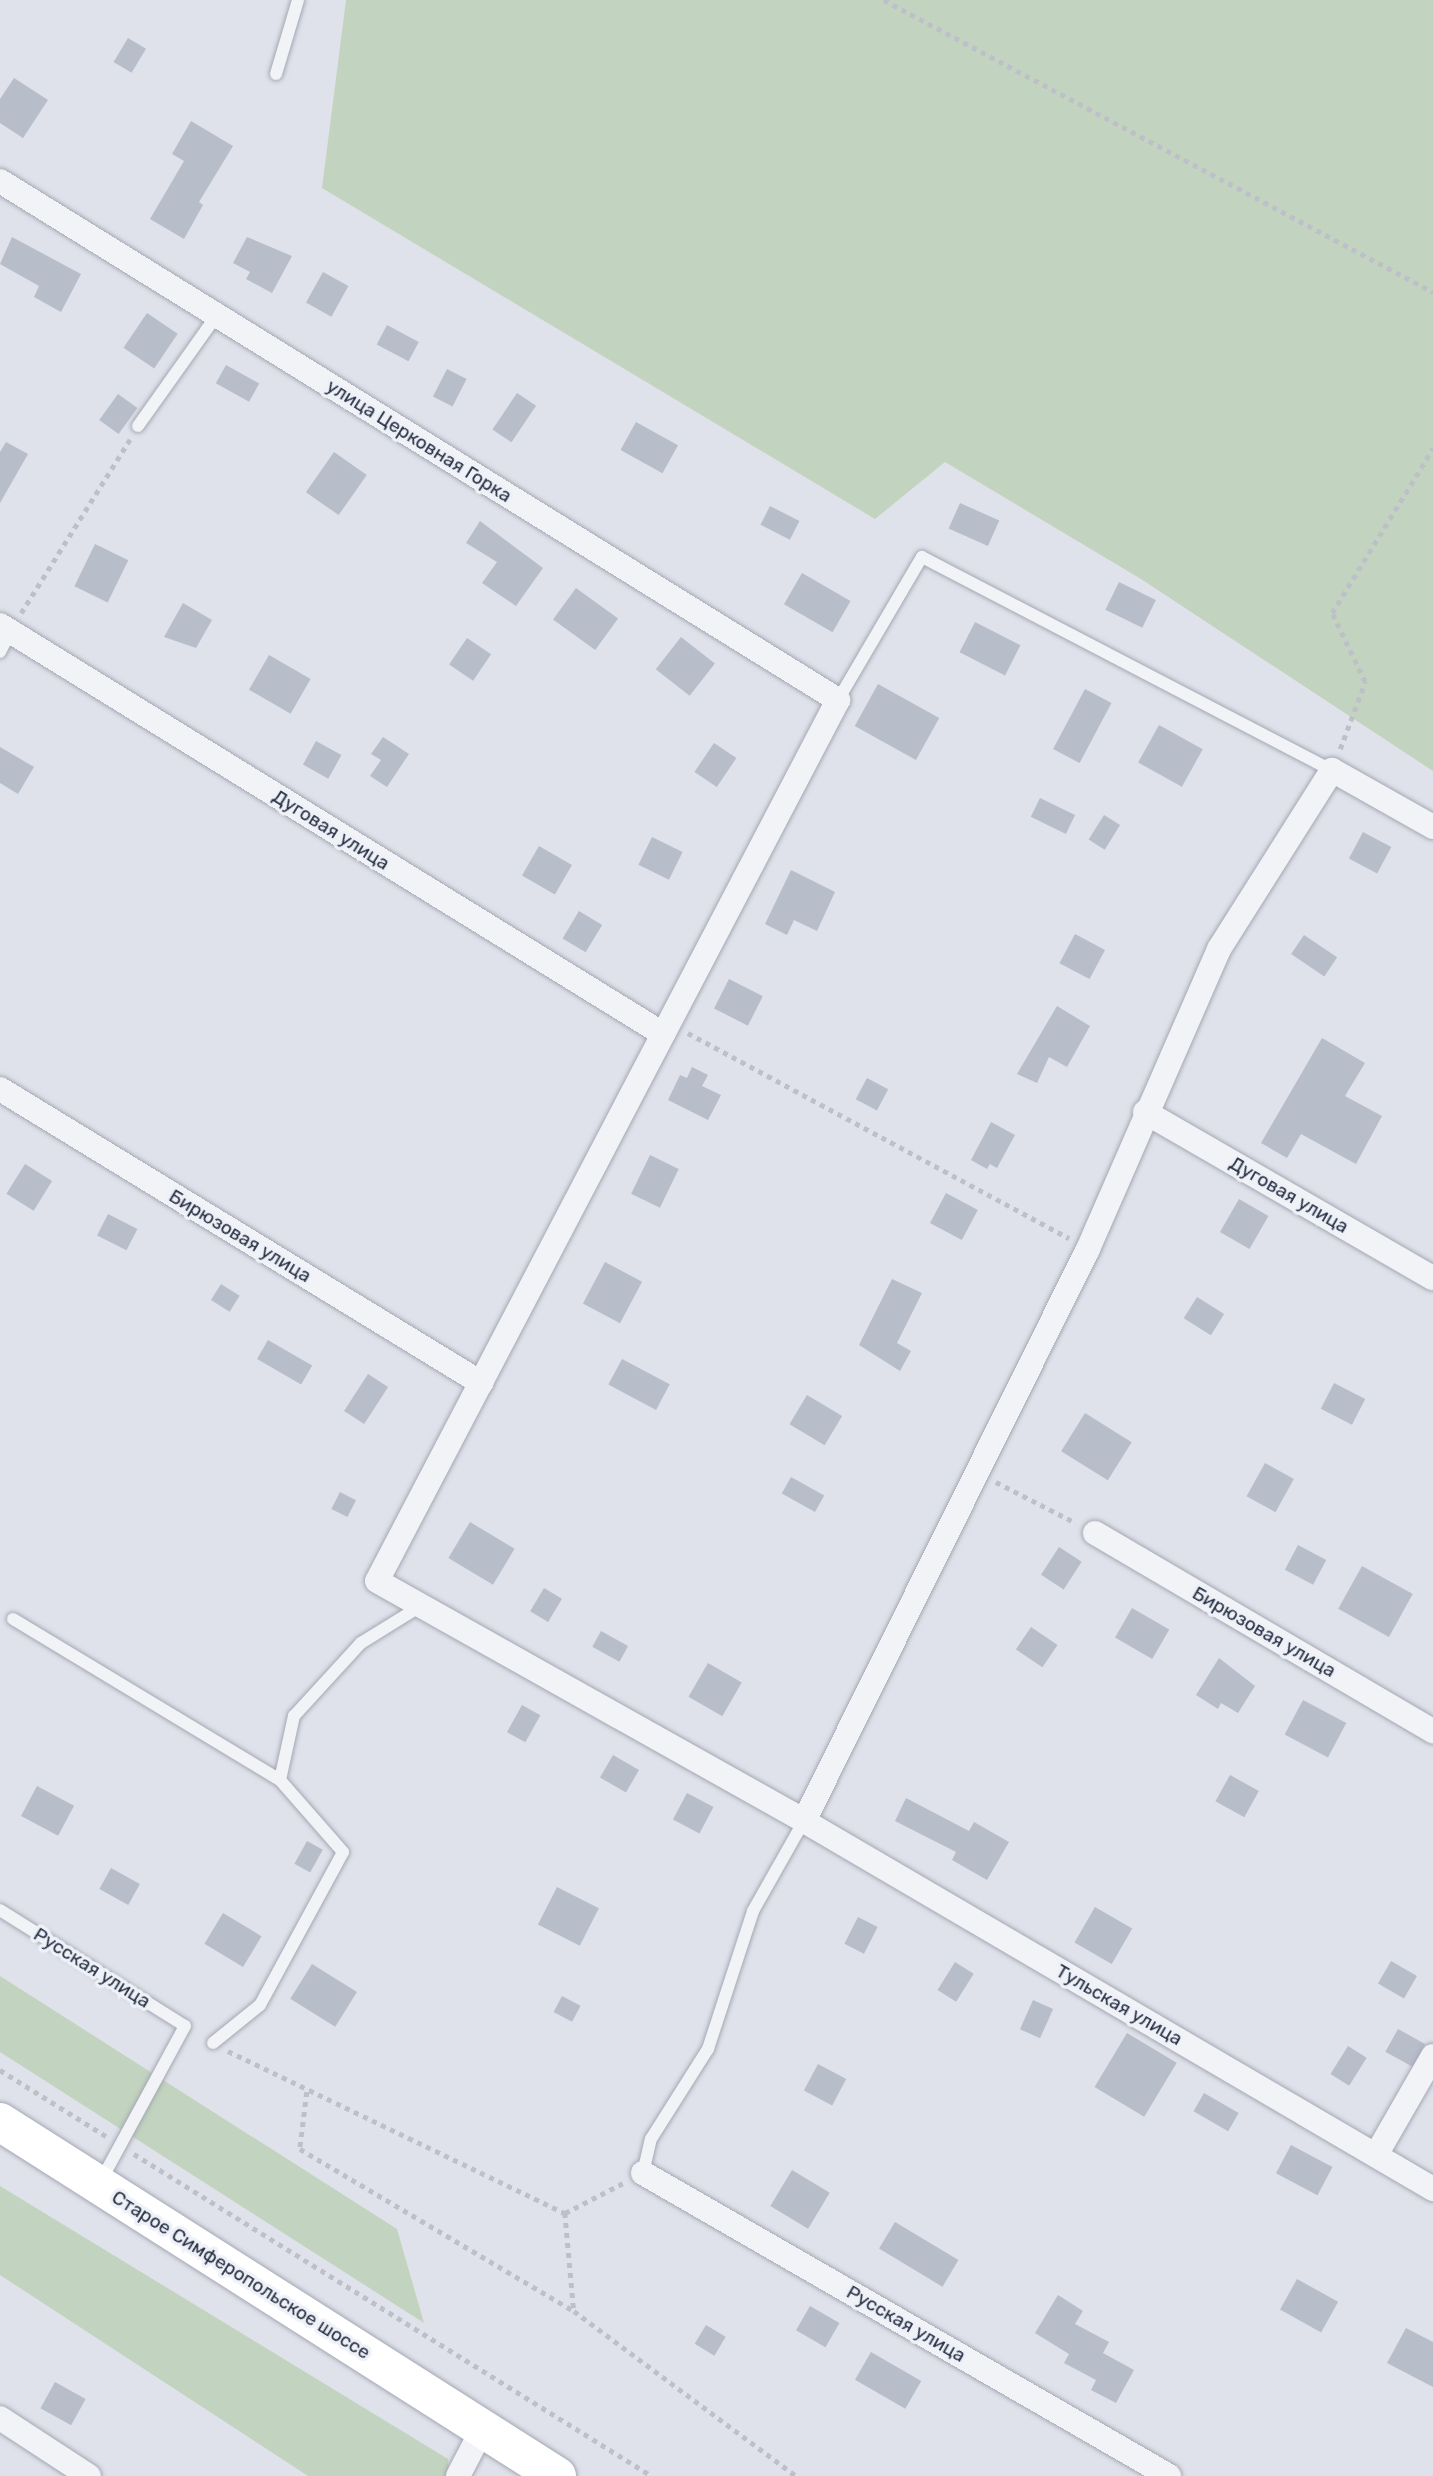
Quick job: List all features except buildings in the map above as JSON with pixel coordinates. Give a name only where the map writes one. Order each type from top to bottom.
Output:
[{"type":"main road","name":"Старое Симферопольское шоссе","points":[[0,2122],[558,2476]]},
{"type":"street","name":"улица Церковная Горка","points":[[0,181],[838,701]]},
{"type":"street","name":"Дуговая улица","points":[[3,636],[666,1029]]},
{"type":"street","points":[[481,1383],[838,701]]},
{"type":"street","points":[[804,1821],[980,1474],[1088,1248],[1145,1112],[1219,949],[1332,769],[1433,827]]},
{"type":"street","name":"Бирюзовая улица","points":[[0,1089],[481,1383]]},
{"type":"street","name":"Дуговая улица","points":[[1145,1112],[1433,1278]]},
{"type":"street","name":"Тульская улица","points":[[481,1383],[377,1581],[804,1821],[1433,2189]]},
{"type":"street","name":"Бирюзовая улица","points":[[1096,1533],[1433,1731]]},
{"type":"street","points":[[1376,2155],[1433,2056]]},
{"type":"street","name":"Русская улица","points":[[643,2172],[1169,2476]]},
{"type":"street","points":[[0,2418],[89,2476]]},
{"type":"street","points":[[458,2476],[483,2428]]},
{"type":"lane","points":[[276,74],[298,0]]},
{"type":"lane","points":[[138,426],[217,315]]},
{"type":"lane","points":[[838,701],[922,557],[1332,769]]},
{"type":"lane","points":[[280,1780],[294,1716],[361,1643],[419,1607]]},
{"type":"lane","points":[[13,1619],[280,1780],[343,1852],[261,2005],[213,2043]]},
{"type":"lane","points":[[643,2172],[651,2139],[708,2049],[753,1911],[804,1821]]},
{"type":"lane","name":"Русская улица","points":[[0,1910],[185,2026],[120,2145]]},
{"type":"lane","points":[[99,2185],[120,2145]]},
{"type":"path","points":[[884,0],[1433,292]]},
{"type":"path","points":[[3,636],[138,426]]},
{"type":"path","points":[[1332,769],[1366,682],[1332,612],[1433,448]]},
{"type":"path","points":[[666,1029],[1088,1248]]},
{"type":"path","points":[[980,1474],[1096,1533]]},
{"type":"path","points":[[213,2043],[307,2092],[565,2213]]},
{"type":"path","points":[[0,2070],[652,2476]]},
{"type":"path","points":[[307,2092],[300,2149],[574,2311],[796,2476]]},
{"type":"path","points":[[565,2213],[643,2172]]},
{"type":"path","points":[[565,2213],[574,2311]]},
{"type":"green space","points":[[346,0],[1433,0],[1433,771],[1141,579],[945,462],[875,519],[322,188]]},
{"type":"green space","points":[[0,1976],[397,2229],[424,2323],[0,2052]]},
{"type":"green space","points":[[0,2186],[448,2459],[449,2476],[308,2476],[0,2275]]}]
